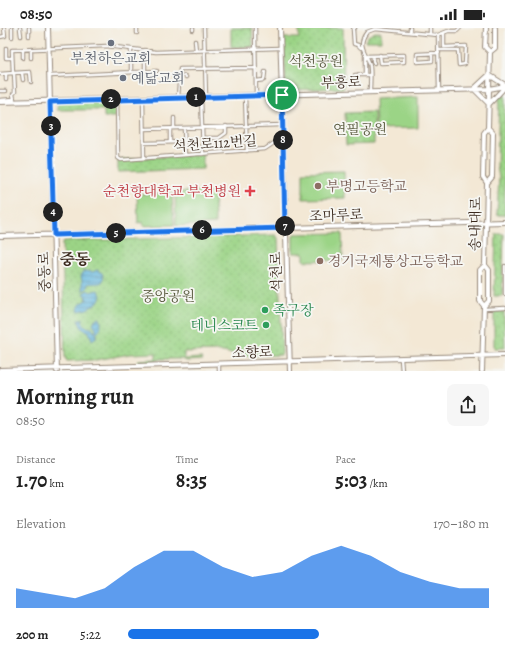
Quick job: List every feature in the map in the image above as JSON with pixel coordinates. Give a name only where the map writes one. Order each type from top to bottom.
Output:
[{"type":"street","points":[[0,37],[5,36],[4,28]]},
{"type":"street","points":[[12,28],[12,37]]},
{"type":"street","points":[[20,28],[21,36]]},
{"type":"street","points":[[29,28],[29,36]]},
{"type":"street","name":"중동로","points":[[48,28],[57,370]]},
{"type":"street","points":[[137,28],[137,33]]},
{"type":"street","points":[[203,154],[202,127],[205,68],[204,28]]},
{"type":"street","points":[[255,28],[256,96]]},
{"type":"street","name":"석천로","points":[[280,28],[290,371]]},
{"type":"street","points":[[354,28],[354,44],[363,49]]},
{"type":"street","points":[[430,28],[430,34]]},
{"type":"street","points":[[370,92],[370,64],[363,49],[362,40],[364,35],[371,29],[438,35],[460,28]]},
{"type":"street","name":"송내대로","points":[[484,308],[489,301],[489,270],[485,265],[487,183],[483,177],[484,133],[488,128],[490,75],[490,52],[486,47],[486,28]]},
{"type":"street","name":"송내대로","points":[[490,52],[495,48],[495,28]]},
{"type":"street","points":[[444,33],[444,48]]},
{"type":"street","points":[[438,35],[439,90]]},
{"type":"street","points":[[438,39],[444,39]]},
{"type":"street","points":[[195,41],[196,50]]},
{"type":"street","points":[[0,101],[14,99],[13,94],[15,92],[12,50],[107,46],[156,52],[281,48]]},
{"type":"street","points":[[432,53],[432,61],[417,62],[417,54],[439,52],[444,48],[458,46],[466,46],[465,64],[459,65],[458,46]]},
{"type":"street","points":[[6,48],[6,58],[12,58]]},
{"type":"street","points":[[444,48],[458,50]]},
{"type":"street","points":[[23,49],[23,58]]},
{"type":"street","points":[[31,49],[31,58]]},
{"type":"street","points":[[131,49],[131,72]]},
{"type":"street","points":[[145,50],[145,71]]},
{"type":"street","points":[[365,55],[373,56],[380,55],[404,55],[404,62],[380,63],[380,55]]},
{"type":"street","points":[[365,55],[365,75]]},
{"type":"street","points":[[373,56],[374,63]]},
{"type":"street","points":[[178,98],[180,69],[256,68]]},
{"type":"street","points":[[50,76],[157,71]]},
{"type":"street","points":[[0,74],[30,72],[31,82]]},
{"type":"street","points":[[256,81],[264,80],[265,72]]},
{"type":"street","points":[[22,73],[22,80]]},
{"type":"street","points":[[6,74],[6,80]]},
{"type":"street","points":[[355,75],[370,75]]},
{"type":"street","points":[[490,75],[505,86],[489,104],[474,89],[490,75]]},
{"type":"street","points":[[179,76],[186,77]]},
{"type":"street","name":"부흥로","points":[[0,101],[50,102],[143,98],[256,96],[489,89],[505,86]]},
{"type":"street","points":[[0,91],[6,91]]},
{"type":"street","points":[[245,96],[246,151]]},
{"type":"street","points":[[143,98],[144,158]]},
{"type":"street","name":"석천로112번길","points":[[117,99],[118,158],[121,160],[265,149],[283,136]]},
{"type":"street","points":[[174,118],[174,128]]},
{"type":"street","points":[[144,129],[283,125]]},
{"type":"street","points":[[202,138],[219,138],[226,133],[226,126]]},
{"type":"street","points":[[170,128],[170,142]]},
{"type":"street","points":[[184,128],[185,155]]},
{"type":"street","name":"송내대로","points":[[487,183],[492,177],[493,133],[488,128]]},
{"type":"street","points":[[144,143],[184,142]]},
{"type":"street","name":"조마루로","points":[[0,236],[505,222]]},
{"type":"street","name":"송내대로","points":[[482,371],[484,308],[480,301],[480,270],[485,265]]},
{"type":"street","points":[[505,266],[505,294]]},
{"type":"street","points":[[484,308],[505,308]]},
{"type":"street","name":"소향로","points":[[0,370],[127,369],[219,364],[505,356]]},
{"type":"street","points":[[401,358],[402,371]]},
{"type":"street","points":[[219,364],[219,371]]},
{"type":"green space","points":[[231,28],[252,28],[253,47],[231,47]]},
{"type":"green space","name":"석천공원","points":[[299,28],[343,28],[344,88],[286,90],[284,38],[299,38]]},
{"type":"green space","points":[[375,32],[381,32],[381,41],[365,41],[368,36]]},
{"type":"green space","points":[[505,95],[505,215],[498,215],[499,178],[497,166],[499,96]]},
{"type":"green space","points":[[418,97],[418,128],[376,129],[375,99]]},
{"type":"green space","points":[[104,101],[116,101],[115,117],[104,117]]},
{"type":"green space","points":[[58,102],[103,102],[103,110],[57,110]]},
{"type":"green space","name":"연필공원","points":[[374,112],[374,144],[346,145],[345,113]]},
{"type":"green space","points":[[203,154],[203,169],[118,172],[118,160]]},
{"type":"green space","points":[[344,171],[345,198],[303,199],[303,172]]},
{"type":"green space","points":[[214,191],[215,224],[176,226],[175,192]]},
{"type":"green space","points":[[172,193],[174,225],[143,226],[143,222],[138,223],[137,194]]},
{"type":"green space","points":[[342,233],[343,260],[304,261],[304,253],[293,253],[294,234]]},
{"type":"green space","points":[[496,234],[504,234],[502,296],[494,296]]},
{"type":"green space","name":"중앙공원","points":[[276,235],[278,238],[281,355],[246,356],[217,351],[184,352],[184,359],[202,358],[203,360],[187,361],[181,359],[160,359],[154,362],[138,363],[138,360],[156,359],[156,353],[130,354],[96,360],[67,361],[65,358],[62,243],[64,241]]},
{"type":"green space","points":[[504,311],[505,348],[494,348],[494,312]]},
{"type":"water","points":[[97,270],[102,273],[102,282],[88,284],[87,288],[82,291],[81,276],[84,271],[93,272]]},
{"type":"water","points":[[88,290],[90,292],[98,290],[101,295],[100,298],[92,306],[85,310],[78,311],[79,305],[87,300],[86,295],[83,293]]},
{"type":"water","points":[[100,318],[101,327],[96,334],[98,336],[92,340],[89,332],[81,327],[78,319],[84,319],[82,321],[84,324],[87,327],[92,328],[95,333],[96,328],[93,324],[95,319]]},
{"type":"place","name":"부천하은교회","points":[[111,43]]},
{"type":"place","name":"예닮교회","points":[[123,78]]},
{"type":"place","name":"부명고등학교","points":[[318,186]]},
{"type":"place","name":"순천향대학교 부천병원","points":[[250,191]]},
{"type":"place","name":"경기국제통상고등학교","points":[[320,261]]},
{"type":"place","name":"족구장","points":[[265,310]]},
{"type":"place","name":"테니스코트","points":[[266,325]]},
{"type":"district","name":"중동","points":[[75,259]]},
{"type":"route","points":[[282,95],[285,228],[54,235],[50,102],[109,99],[282,95]]}]
